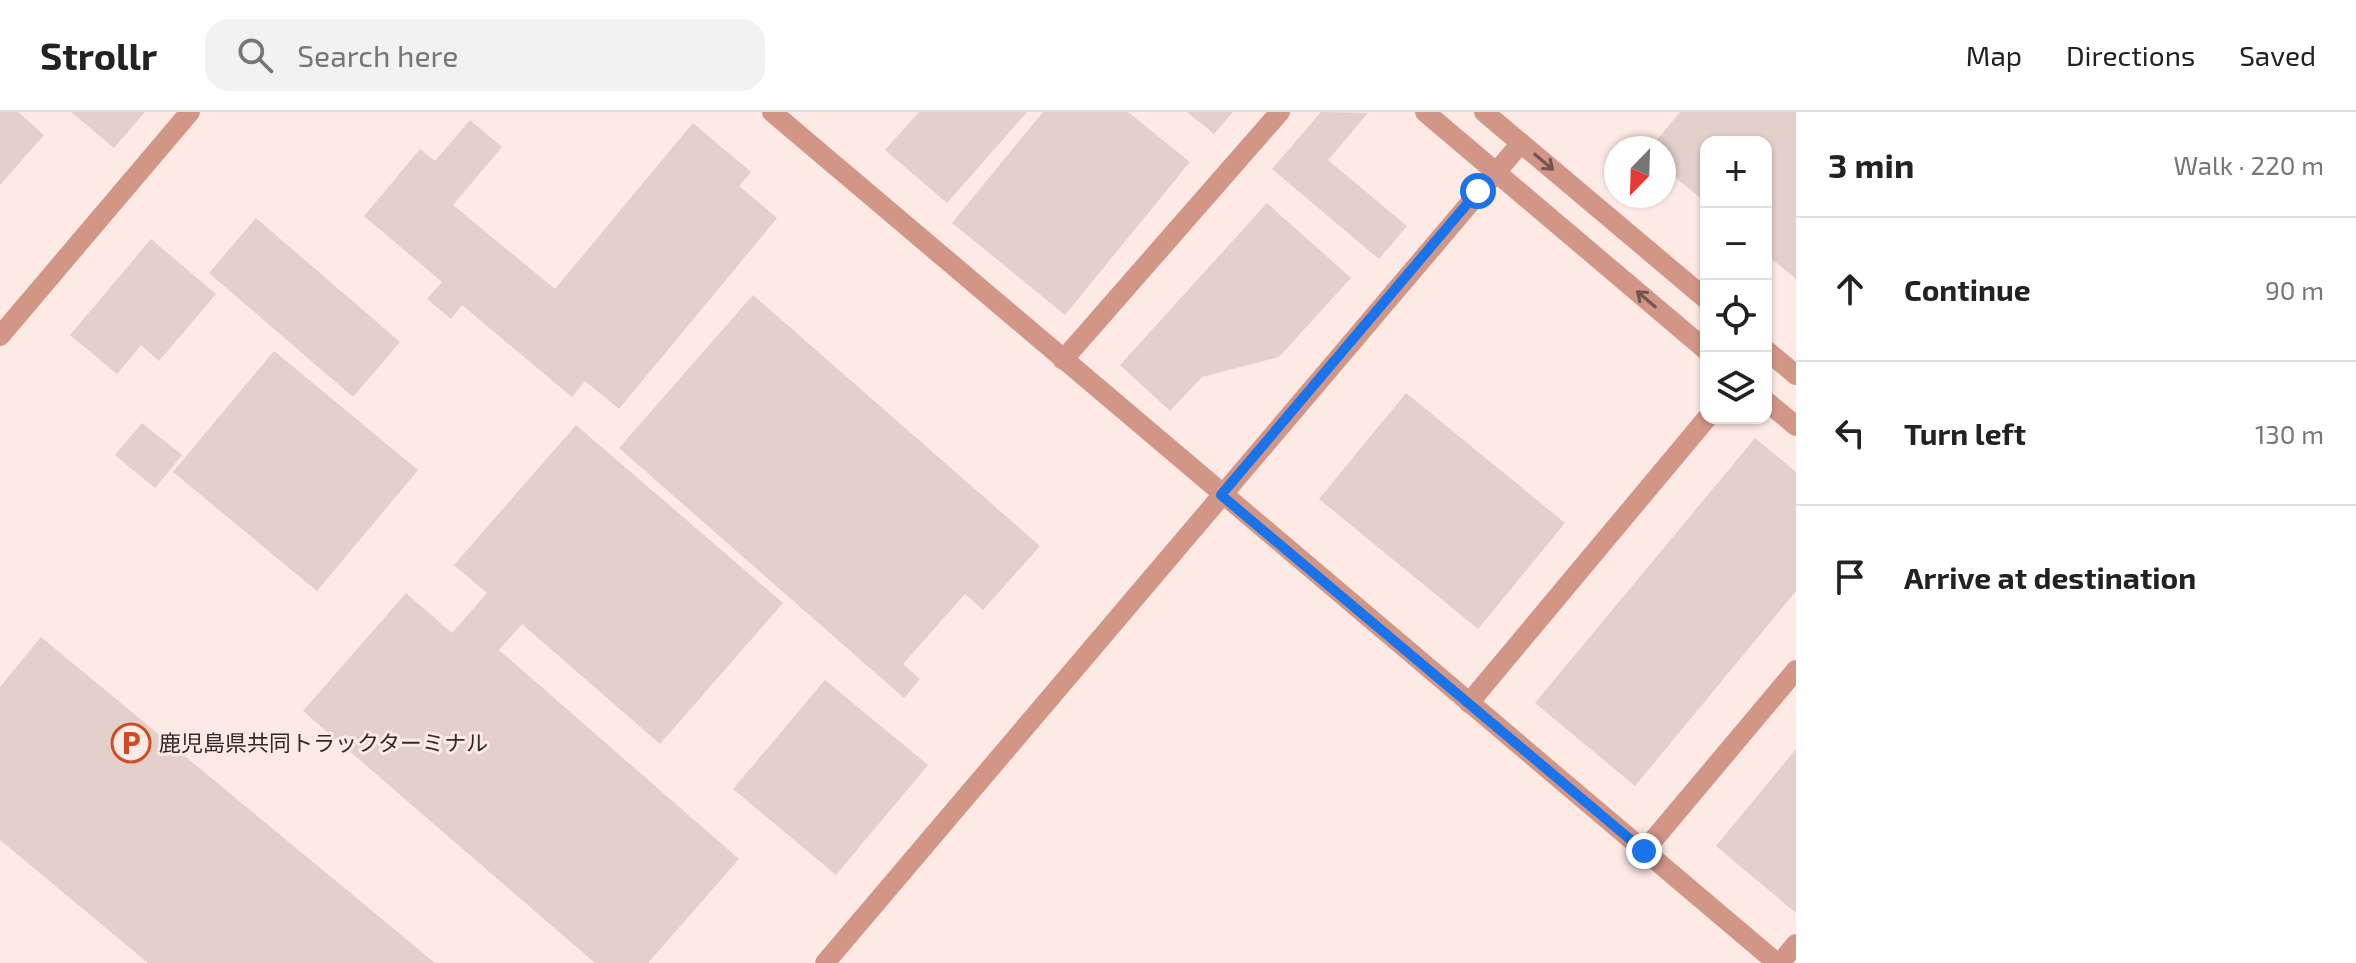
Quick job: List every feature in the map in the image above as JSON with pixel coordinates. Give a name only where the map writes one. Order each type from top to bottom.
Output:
[{"type":"street","points":[[0,336],[190,112]]},
{"type":"street","points":[[1063,360],[1280,112]]},
{"type":"street","points":[[1425,112],[1700,345]]},
{"type":"street","points":[[1484,112],[1700,294]]},
{"type":"street","points":[[784,116],[1221,495],[1779,963],[1796,944]]},
{"type":"street","points":[[825,963],[1521,143]]},
{"type":"street","points":[[1768,352],[1796,375]]},
{"type":"street","points":[[1772,406],[1796,426]]},
{"type":"street","points":[[1469,703],[1702,424]]},
{"type":"street","points":[[1644,851],[1796,670]]},
{"type":"building","points":[[0,112],[18,112],[44,135],[0,185]]},
{"type":"building","points":[[71,112],[145,112],[114,148]]},
{"type":"building","points":[[919,112],[1027,112],[947,203],[885,150]]},
{"type":"building","points":[[1043,112],[1128,112],[1190,162],[1065,315],[952,223]]},
{"type":"building","points":[[1187,112],[1233,112],[1214,134]]},
{"type":"building","points":[[1321,112],[1368,113],[1328,160],[1407,226],[1379,259],[1272,169]]},
{"type":"building","points":[[1680,112],[1796,112],[1796,279],[1772,259],[1772,136],[1700,136],[1700,198],[1676,178],[1676,136],[1660,136]]},
{"type":"building","points":[[470,120],[502,147],[453,205],[555,289],[693,123],[751,172],[739,186],[777,218],[619,409],[585,381],[572,397],[462,305],[451,319],[427,299],[442,282],[364,216],[420,149],[435,161]]},
{"type":"building","points":[[1267,203],[1351,278],[1279,357],[1202,377],[1170,411],[1120,365]]},
{"type":"building","points":[[256,218],[400,342],[353,397],[209,273]]},
{"type":"building","points":[[151,239],[216,294],[159,361],[141,345],[117,374],[70,335]]},
{"type":"building","points":[[753,295],[1040,546],[983,610],[965,594],[903,664],[920,679],[904,698],[619,448]]},
{"type":"building","points":[[274,351],[418,470],[317,591],[173,472]]},
{"type":"building","points":[[1406,393],[1565,523],[1478,629],[1319,499]]},
{"type":"building","points":[[142,423],[182,455],[155,488],[115,455]]},
{"type":"building","points":[[576,425],[783,603],[660,744],[522,624],[499,650],[739,859],[648,963],[595,963],[303,711],[406,593],[452,633],[487,593],[454,565]]},
{"type":"building","points":[[1755,438],[1796,472],[1796,591],[1635,786],[1535,703]]},
{"type":"building","points":[[41,637],[435,963],[148,963],[0,840],[0,687]]},
{"type":"building","points":[[825,680],[928,765],[836,875],[733,789]]},
{"type":"building","points":[[1796,749],[1796,913],[1716,846]]},
{"type":"place","name":"鹿児島県共同トラックターミナル","points":[[131,743]]},
{"type":"route","points":[[1478,191],[1221,495],[1644,851]]}]
